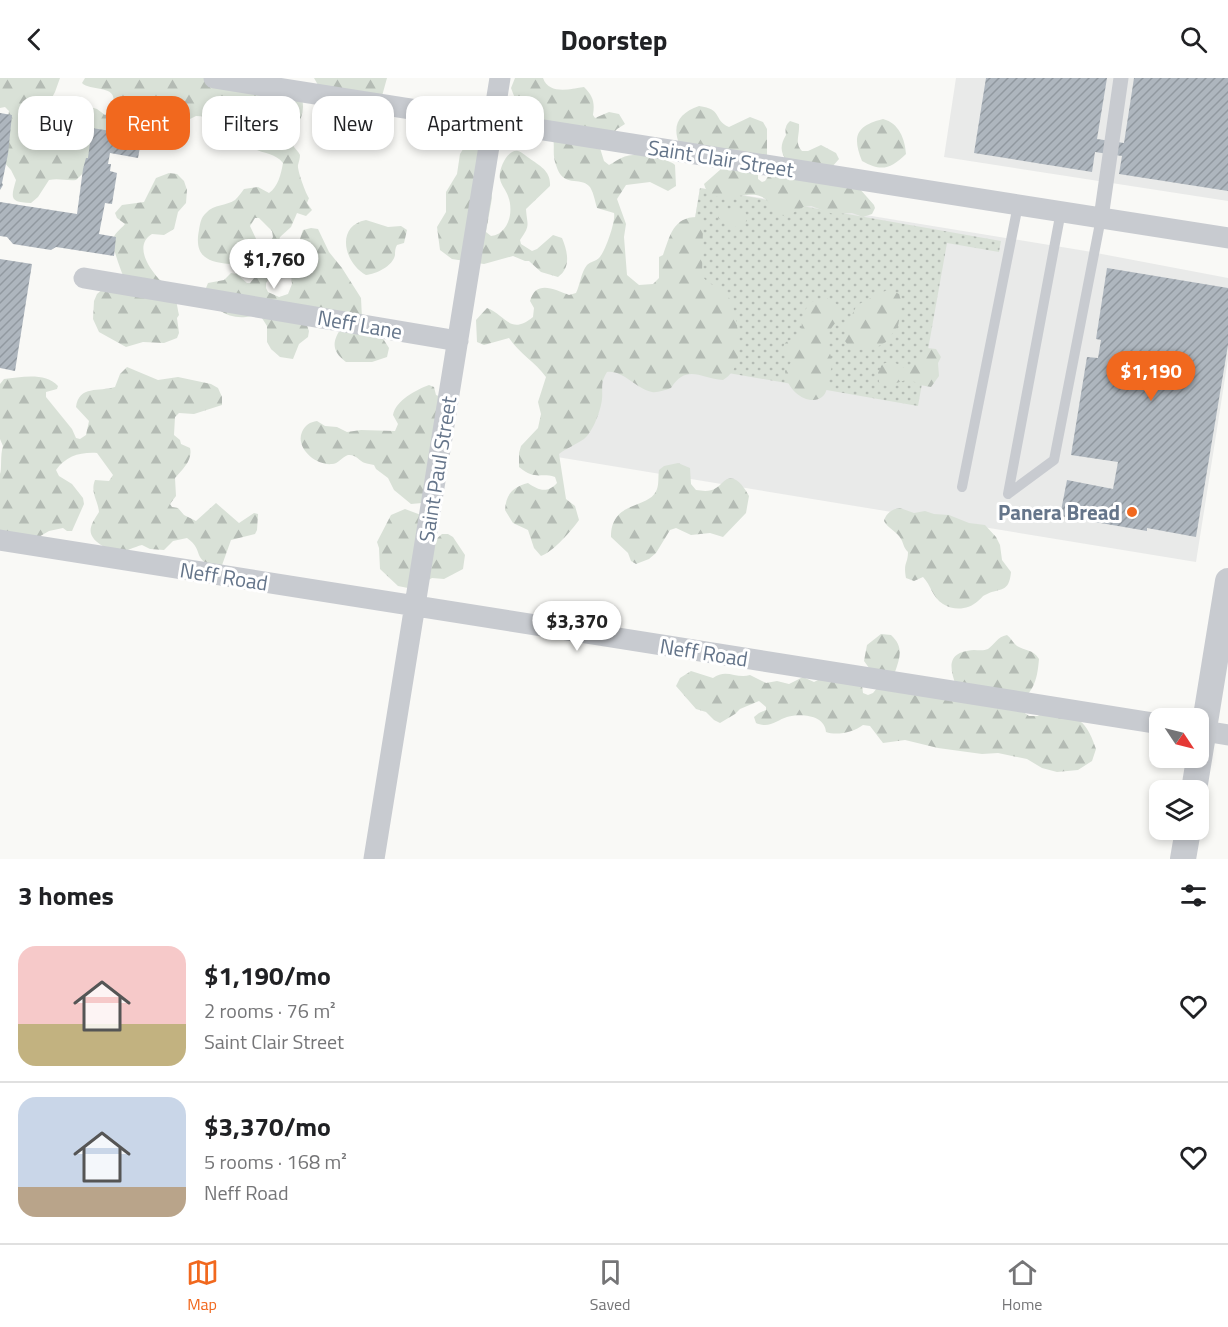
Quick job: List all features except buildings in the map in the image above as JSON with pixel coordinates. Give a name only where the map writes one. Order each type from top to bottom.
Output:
[{"type":"street","name":"Saint Clair Street","points":[[214,78],[406,108]]},
{"type":"street","name":"Saint Paul Street","points":[[497,96],[500,78]]},
{"type":"street","points":[[1101,218],[1121,78]]},
{"type":"street","name":"Saint Clair Street","points":[[544,130],[1228,238]]},
{"type":"street","name":"Saint Paul Street","points":[[374,859],[489,150]]},
{"type":"street","name":"Neff Lane","points":[[84,278],[458,341]]},
{"type":"street","name":"Neff Road","points":[[0,540],[1149,722]]},
{"type":"street","points":[[1197,780],[1210,732],[1228,581]]},
{"type":"street","points":[[1184,859],[1187,840]]},
{"type":"lane","points":[[962,487],[1018,204]]},
{"type":"lane","points":[[1061,211],[1008,495],[1054,460],[1101,218]]},
{"type":"shaded area","points":[[956,78],[1228,78],[1228,201],[944,157]]},
{"type":"shaded area","points":[[700,188],[1086,251],[1228,278],[1228,359],[1196,562],[557,457],[575,348],[671,363]]},
{"type":"green space","points":[[0,78],[60,78],[53,96],[18,96],[18,150],[94,150],[94,108],[106,114],[107,150],[76,180],[49,180],[38,197],[31,203],[19,202],[13,198],[16,180],[2,160],[9,111],[5,107],[0,108]]},
{"type":"green space","points":[[85,78],[250,78],[295,96],[202,96],[202,116],[190,119],[190,96],[112,96],[108,91],[82,83]]},
{"type":"green space","points":[[314,78],[387,78],[382,96],[336,96],[318,85]]},
{"type":"green space","points":[[515,78],[543,78],[550,87],[560,90],[584,87],[593,100],[595,118],[609,112],[619,114],[625,124],[617,129],[600,148],[604,161],[609,165],[625,157],[638,155],[659,158],[675,165],[676,186],[668,191],[650,182],[626,185],[617,199],[626,224],[624,237],[627,275],[639,285],[653,284],[659,278],[659,257],[663,255],[674,228],[683,220],[699,217],[703,225],[702,275],[729,297],[738,336],[736,364],[723,380],[689,374],[677,380],[671,388],[654,392],[640,387],[619,374],[607,372],[603,382],[600,409],[590,431],[584,439],[559,454],[566,499],[575,506],[579,520],[567,535],[541,556],[534,548],[528,530],[513,523],[505,510],[509,495],[518,487],[528,483],[546,490],[557,483],[555,477],[530,474],[519,467],[521,446],[538,428],[541,414],[538,402],[546,377],[509,338],[484,345],[477,342],[476,320],[487,308],[509,322],[519,325],[533,317],[534,308],[530,301],[537,290],[546,288],[569,295],[576,293],[585,268],[599,258],[604,250],[612,229],[614,213],[597,208],[592,190],[585,183],[567,180],[559,172],[554,158],[553,137],[544,130],[544,96],[515,96],[511,88]]},
{"type":"green space","points":[[300,98],[302,99],[300,120]]},
{"type":"green space","points":[[699,106],[707,107],[715,112],[729,127],[750,117],[763,122],[767,129],[767,159],[758,170],[758,179],[762,182],[773,169],[787,161],[782,148],[787,124],[790,121],[799,124],[798,142],[802,151],[808,151],[821,145],[836,153],[839,159],[832,167],[859,188],[874,205],[872,214],[863,217],[852,213],[833,214],[811,206],[803,207],[786,217],[761,196],[719,197],[712,195],[704,184],[721,169],[728,159],[680,146],[677,139],[677,126],[682,116]]},
{"type":"green space","points":[[883,119],[893,124],[900,132],[906,154],[890,166],[880,168],[862,161],[857,139],[859,133],[867,125]]},
{"type":"green space","points":[[257,150],[296,150],[300,155],[299,172],[309,198],[307,203],[312,210],[306,216],[297,213],[291,227],[280,237],[276,251],[277,270],[266,283],[268,292],[279,297],[288,294],[292,284],[289,258],[298,245],[303,230],[318,229],[329,252],[361,298],[362,318],[382,337],[389,348],[387,357],[372,362],[346,362],[338,354],[335,346],[336,337],[342,327],[305,320],[309,331],[308,337],[299,344],[293,359],[280,357],[267,342],[267,326],[260,315],[239,317],[227,314],[216,308],[204,293],[208,283],[224,280],[231,273],[237,274],[250,283],[259,272],[264,270],[269,260],[267,248],[273,237],[272,231],[259,218],[255,218],[250,226],[259,245],[254,254],[235,259],[229,264],[221,263],[208,259],[198,246],[201,221],[209,210],[235,200],[244,189],[258,187],[269,193],[277,184],[283,163],[272,155]]},
{"type":"green space","points":[[462,150],[486,150],[492,198],[486,232],[491,236],[502,231],[510,215],[510,202],[500,175],[502,166],[510,153],[519,152],[541,166],[547,173],[550,186],[526,209],[527,228],[520,240],[521,244],[532,251],[553,235],[562,238],[566,249],[567,264],[558,277],[541,272],[529,261],[513,256],[484,264],[452,259],[440,250],[437,227],[446,212],[446,192],[457,174]]},
{"type":"green space","points":[[169,173],[177,174],[184,181],[187,190],[186,203],[178,212],[174,229],[164,235],[152,234],[144,244],[143,250],[151,268],[159,279],[171,287],[174,293],[179,315],[177,318],[179,333],[177,338],[164,343],[143,342],[126,347],[99,332],[93,319],[94,301],[97,294],[104,288],[125,280],[113,238],[125,224],[117,218],[115,213],[122,205],[144,202],[156,178]]},
{"type":"green space","points":[[700,188],[1001,241],[999,252],[947,243],[918,406],[671,363]]},
{"type":"green space","points":[[725,209],[742,210],[746,214],[747,221],[733,228],[718,218],[719,212]]},
{"type":"green space","points":[[366,220],[388,227],[401,226],[407,230],[404,243],[397,245],[391,263],[379,271],[366,275],[352,262],[346,245],[350,229]]},
{"type":"green space","points":[[889,289],[899,294],[902,304],[898,326],[886,342],[875,348],[857,350],[847,344],[845,328],[857,305]]},
{"type":"green space","points":[[825,297],[838,305],[841,310],[828,336],[832,366],[827,378],[827,389],[817,400],[809,400],[794,391],[788,382],[785,371],[792,361],[783,350],[786,342],[800,333],[803,315],[809,303]]},
{"type":"green space","points":[[927,348],[936,349],[941,357],[938,363],[939,376],[931,387],[920,385],[909,379],[887,386],[879,382],[878,373],[882,364],[892,361],[904,368],[911,367]]},
{"type":"green space","points":[[127,367],[158,380],[178,377],[211,384],[218,388],[222,397],[222,405],[194,414],[179,413],[175,417],[174,435],[181,444],[190,448],[191,452],[187,464],[175,478],[176,496],[170,504],[196,521],[216,503],[239,523],[254,513],[258,514],[255,534],[231,540],[221,568],[201,559],[196,547],[187,538],[173,541],[164,550],[150,549],[142,545],[117,552],[109,550],[96,541],[91,533],[93,522],[99,512],[94,493],[95,480],[109,481],[113,475],[97,453],[74,456],[64,461],[56,470],[59,476],[72,484],[83,498],[84,504],[72,531],[63,528],[49,531],[37,538],[0,536],[0,474],[3,446],[0,439],[0,384],[4,379],[25,377],[40,377],[53,382],[58,386],[57,389],[46,392],[46,397],[72,429],[76,438],[80,439],[86,435],[89,421],[76,407],[81,395],[85,392],[115,387],[120,374]]},
{"type":"green space","points":[[429,385],[434,387],[436,395],[449,400],[422,503],[411,504],[394,490],[388,478],[374,465],[348,455],[334,464],[326,464],[308,455],[301,444],[302,432],[314,421],[347,432],[395,431],[398,424],[393,415],[398,405],[402,400]]},
{"type":"green space","points":[[678,463],[690,468],[691,484],[696,490],[711,490],[731,478],[737,481],[749,496],[746,513],[723,537],[710,533],[691,535],[676,528],[670,530],[656,553],[649,559],[636,564],[611,537],[613,525],[617,516],[653,496],[658,487],[659,470],[664,466]]},
{"type":"green space","points":[[900,508],[914,513],[925,511],[949,515],[969,523],[985,525],[996,537],[1000,545],[1002,560],[1011,572],[1006,587],[984,595],[965,608],[952,608],[936,598],[923,577],[914,581],[906,578],[908,552],[899,536],[884,521],[890,512]]},
{"type":"green space","points":[[405,509],[421,515],[434,541],[442,534],[453,537],[465,555],[463,569],[444,579],[432,578],[413,589],[398,586],[380,569],[377,542],[391,515]]},
{"type":"green space","points":[[881,634],[891,635],[898,644],[899,657],[895,672],[956,686],[952,672],[952,661],[955,657],[965,651],[988,649],[998,639],[1007,635],[1017,646],[1032,652],[1039,659],[1033,686],[1016,707],[1029,716],[1038,716],[1042,712],[1077,719],[1092,737],[1096,749],[1092,761],[1078,770],[1057,772],[1042,768],[1027,759],[998,753],[982,754],[938,748],[905,740],[883,743],[870,726],[863,725],[855,730],[835,734],[826,732],[825,726],[817,719],[805,716],[793,716],[761,725],[756,723],[754,717],[766,710],[766,707],[759,701],[740,709],[720,723],[706,712],[696,709],[676,686],[680,678],[691,671],[713,678],[722,674],[750,675],[766,683],[777,681],[789,684],[803,677],[814,682],[824,677],[862,685],[863,693],[868,695],[877,688],[872,672],[864,661],[867,645]]},
{"type":"place","name":"Panera Bread","points":[[1132,512]]}]
